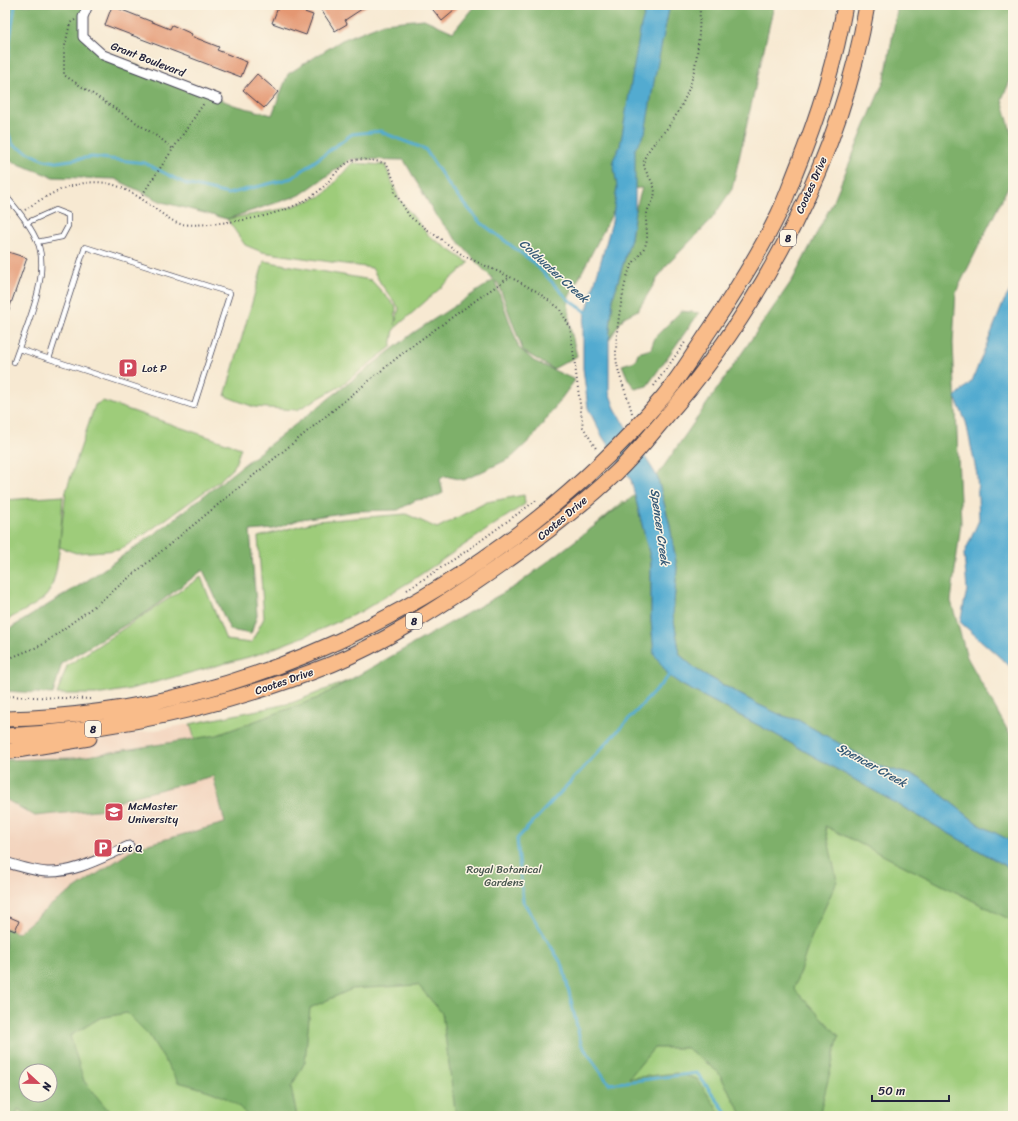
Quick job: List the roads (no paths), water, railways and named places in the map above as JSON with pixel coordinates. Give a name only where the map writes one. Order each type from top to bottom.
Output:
[{"type":"main road","name":"Cootes Drive","points":[[5,719],[82,714],[151,703],[231,682],[291,662],[356,634],[408,606],[484,558],[562,498],[602,450],[634,416],[674,382],[730,299],[778,214],[810,136],[825,93],[839,40],[845,5]]},
{"type":"main road","name":"Cootes Drive","points":[[5,736],[85,730],[180,713],[250,692],[334,663],[389,636],[442,605],[533,543],[617,472],[697,382],[729,336],[784,247],[824,155],[845,99],[860,44],[867,5]]},
{"type":"main road","points":[[5,752],[98,737],[151,725],[180,713]]},
{"type":"street","name":"Grant Boulevard","points":[[88,5],[83,17],[83,37],[104,55],[218,99]]},
{"type":"street","points":[[5,862],[46,872],[58,872],[86,865],[129,846]]},
{"type":"lane","points":[[6,198],[26,223],[37,242],[42,260],[40,279],[14,362]]},
{"type":"lane","points":[[5,217],[6,198]]},
{"type":"lane","points":[[26,223],[55,210],[68,216],[68,226],[62,237],[37,242]]},
{"type":"lane","points":[[18,350],[194,406],[230,293],[85,247],[50,359]]},
{"type":"water","name":"Spencer Creek","points":[[647,5],[670,5],[645,133],[635,149],[635,211],[631,238],[613,298],[609,340],[609,392],[616,411],[657,476],[670,526],[677,568],[673,615],[680,655],[697,670],[759,705],[783,716],[798,720],[879,766],[919,777],[978,824],[1013,842],[1013,870],[773,733],[682,685],[669,676],[654,654],[651,620],[651,561],[631,480],[602,436],[588,408],[583,368],[583,324],[612,222],[617,187],[613,160],[620,146],[641,26]]},
{"type":"water","points":[[1013,286],[1013,669],[960,622],[967,590],[964,554],[979,520],[977,475],[966,422],[955,397],[972,381],[1004,301]]},
{"type":"waterway","name":"Coldwater Creek","points":[[5,74],[15,5]]},
{"type":"waterway","name":"Coldwater Creek","points":[[5,125],[13,145],[44,160],[57,162],[92,157],[145,163],[186,184],[228,194],[292,178],[352,134],[382,131]]},
{"type":"waterway","name":"Coldwater Creek","points":[[381,132],[425,149],[450,187],[480,222],[533,262],[568,299],[589,314]]},
{"type":"waterway","points":[[669,676],[517,839],[523,901],[563,966],[581,1044],[609,1084],[697,1073],[729,1116]]},
{"type":"place","name":"Lot P","points":[[128,368]]},
{"type":"place","name":"McMaster University","points":[[114,812]]},
{"type":"place","name":"Lot Q","points":[[103,848]]},
{"type":"park label","name":"Royal Botanical Gardens","points":[[504,875]]}]
